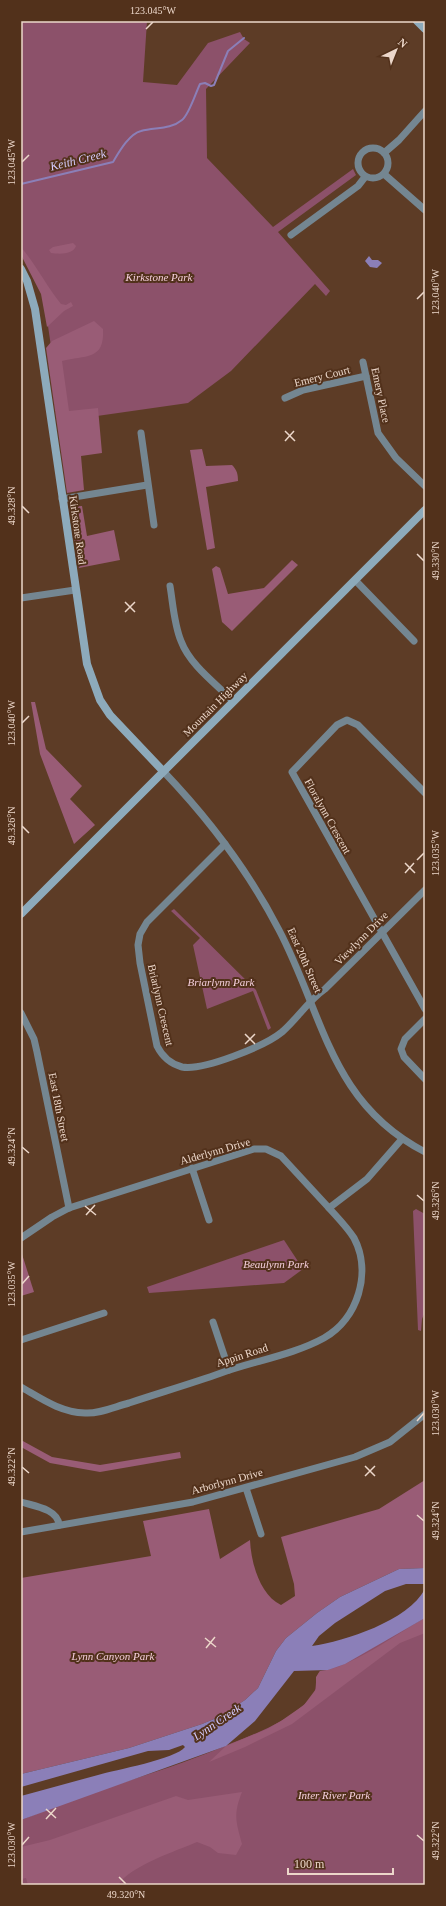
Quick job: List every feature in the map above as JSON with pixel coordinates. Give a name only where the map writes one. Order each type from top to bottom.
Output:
[{"type":"main road","points":[[417,21],[425,29]]},
{"type":"main road","name":"Kirkstone Road","points":[[21,269],[27,281],[35,309],[87,664],[100,700],[123,731],[163,771]]},
{"type":"main road","name":"Mountain Highway","points":[[21,914],[425,510]]},
{"type":"street","points":[[384,153],[399,140],[425,111]]},
{"type":"street","points":[[373,148],[384,153],[388,162],[384,174],[373,178],[365,177],[358,168],[358,157],[362,152],[373,148]]},
{"type":"street","points":[[384,174],[425,210]]},
{"type":"street","points":[[291,235],[358,186],[365,177]]},
{"type":"street","name":"Emery Place","points":[[363,362],[378,433],[396,458],[425,486]]},
{"type":"street","name":"Emery Court","points":[[284,398],[302,390],[366,376]]},
{"type":"street","points":[[141,433],[147,485],[154,525]]},
{"type":"street","points":[[62,499],[147,485]]},
{"type":"street","points":[[354,580],[414,641]]},
{"type":"street","points":[[170,586],[178,632],[184,649],[195,664],[233,701]]},
{"type":"street","points":[[21,598],[75,590]]},
{"type":"street","name":"Floralynn Crescent","points":[[425,793],[358,725],[347,720],[337,725],[292,772],[425,1009]]},
{"type":"street","name":"East 20th Street","points":[[163,771],[225,844],[261,898],[280,930],[311,1001],[334,1060],[345,1079],[375,1116],[402,1139],[425,1152]]},
{"type":"street","name":"Briarlynn Crescent","points":[[225,844],[147,922],[140,934],[138,945],[140,963],[155,1038],[161,1053],[175,1064],[193,1068],[252,1049],[281,1032],[311,1001]]},
{"type":"street","name":"Viewlynn Drive","points":[[311,1001],[425,890]]},
{"type":"street","name":"East 18th Street","points":[[21,1013],[36,1046],[69,1208]]},
{"type":"street","points":[[425,1019],[405,1039],[401,1049],[404,1057],[425,1079]]},
{"type":"street","points":[[329,1208],[367,1179],[402,1139]]},
{"type":"street","name":"Alderlynn Drive","points":[[21,1238],[52,1217],[69,1208],[243,1152],[266,1149],[281,1156],[329,1208]]},
{"type":"street","points":[[192,1168],[209,1220]]},
{"type":"street","name":"Appin Road","points":[[21,1388],[65,1411],[93,1413],[302,1347],[324,1338],[340,1326],[352,1310],[360,1291],[361,1260],[354,1238],[329,1208]]},
{"type":"street","points":[[21,1340],[104,1313]]},
{"type":"street","points":[[213,1322],[229,1370]]},
{"type":"street","name":"Arborlynn Drive","points":[[21,1532],[193,1502],[370,1452],[398,1436],[425,1414]]},
{"type":"street","points":[[246,1488],[261,1534]]},
{"type":"street","points":[[21,1502],[53,1514],[59,1520],[59,1525]]},
{"type":"green space","name":"Kirkstone Park","points":[[21,21],[147,21],[143,82],[177,85],[208,43],[240,32],[244,39],[250,43],[206,89],[207,158],[273,227],[353,169],[356,175],[278,232],[330,291],[326,296],[315,284],[231,371],[188,403],[62,421],[44,299],[21,248]]},
{"type":"green space","points":[[73,243],[76,246],[69,252],[62,254],[51,253],[49,250],[53,247]]},
{"type":"green space","points":[[21,247],[61,304],[66,305],[71,302],[73,306],[64,311],[47,327],[41,294],[21,255]]},
{"type":"green space","points":[[94,321],[103,329],[101,347],[97,352],[86,357],[62,361],[69,411],[98,408],[102,453],[81,456],[84,490],[67,493],[46,348],[52,341]]},
{"type":"green space","points":[[202,449],[206,466],[232,465],[236,470],[238,479],[238,481],[206,487],[215,548],[207,550],[190,450]]},
{"type":"green space","points":[[82,506],[87,536],[114,530],[120,560],[79,568],[69,507]]},
{"type":"green space","points":[[292,560],[298,565],[232,631],[222,622],[212,569],[216,566],[220,568],[228,594],[264,588]]},
{"type":"green space","points":[[31,702],[35,702],[46,749],[82,786],[70,799],[95,825],[74,844],[40,754]]},
{"type":"green space","name":"Briarlynn Park","points":[[174,909],[256,990],[271,1028],[268,1030],[253,991],[207,1009],[193,945],[200,938],[171,911]]},
{"type":"green space","points":[[416,1209],[425,1214],[425,1312],[422,1319],[421,1331],[418,1330],[413,1211]]},
{"type":"green space","name":"Beaulynn Park","points":[[284,1240],[303,1269],[284,1283],[149,1293],[147,1287]]},
{"type":"green space","points":[[21,1251],[34,1292],[21,1296]]},
{"type":"green space","points":[[21,1440],[52,1457],[100,1465],[180,1452],[181,1458],[100,1472],[50,1463],[21,1447]]},
{"type":"green space","name":"Lynn Canyon Park","points":[[425,1480],[425,1568],[399,1569],[340,1597],[317,1613],[286,1638],[276,1651],[258,1688],[245,1700],[219,1717],[202,1724],[129,1748],[21,1774],[21,1578],[151,1556],[143,1521],[209,1509],[220,1559],[250,1540],[252,1558],[262,1586],[267,1594],[281,1605],[295,1596],[294,1584],[281,1537],[379,1509]]},
{"type":"green space","name":"Inter River Park","points":[[425,1618],[425,1885],[21,1885],[21,1820],[89,1794],[188,1761],[274,1725],[293,1713],[311,1698],[315,1692],[317,1677],[320,1671],[328,1670]]},
{"type":"green space","points":[[425,1618],[425,1633],[400,1643],[292,1724],[245,1747],[209,1762],[226,1746],[267,1729],[304,1705],[316,1689],[316,1677],[320,1671],[332,1669],[359,1657]]},
{"type":"green space","points":[[242,1792],[237,1807],[236,1818],[242,1844],[236,1855],[218,1853],[210,1847],[197,1842],[143,1865],[124,1878],[118,1885],[28,1885],[26,1878],[21,1879],[21,1847],[50,1840],[176,1796],[188,1800]]},
{"type":"water","points":[[369,256],[372,260],[378,260],[382,263],[377,268],[370,267],[365,261]]},
{"type":"water","name":"Lynn Creek","points":[[425,1568],[425,1584],[406,1584],[385,1591],[335,1623],[319,1636],[312,1646],[358,1634],[390,1620],[405,1611],[417,1600],[425,1589],[425,1618],[345,1664],[328,1670],[294,1671],[255,1721],[226,1746],[21,1820],[21,1796],[158,1760],[170,1756],[185,1747],[183,1745],[169,1750],[148,1751],[21,1787],[21,1774],[129,1748],[219,1717],[245,1700],[258,1688],[276,1651],[286,1638],[317,1613],[340,1597],[399,1569]]},
{"type":"waterway","name":"Keith Creek","points":[[21,184],[113,162],[118,153],[132,136],[141,131],[167,127],[182,120],[185,117],[200,84],[205,83],[211,86],[214,85],[228,51],[244,38]]}]
